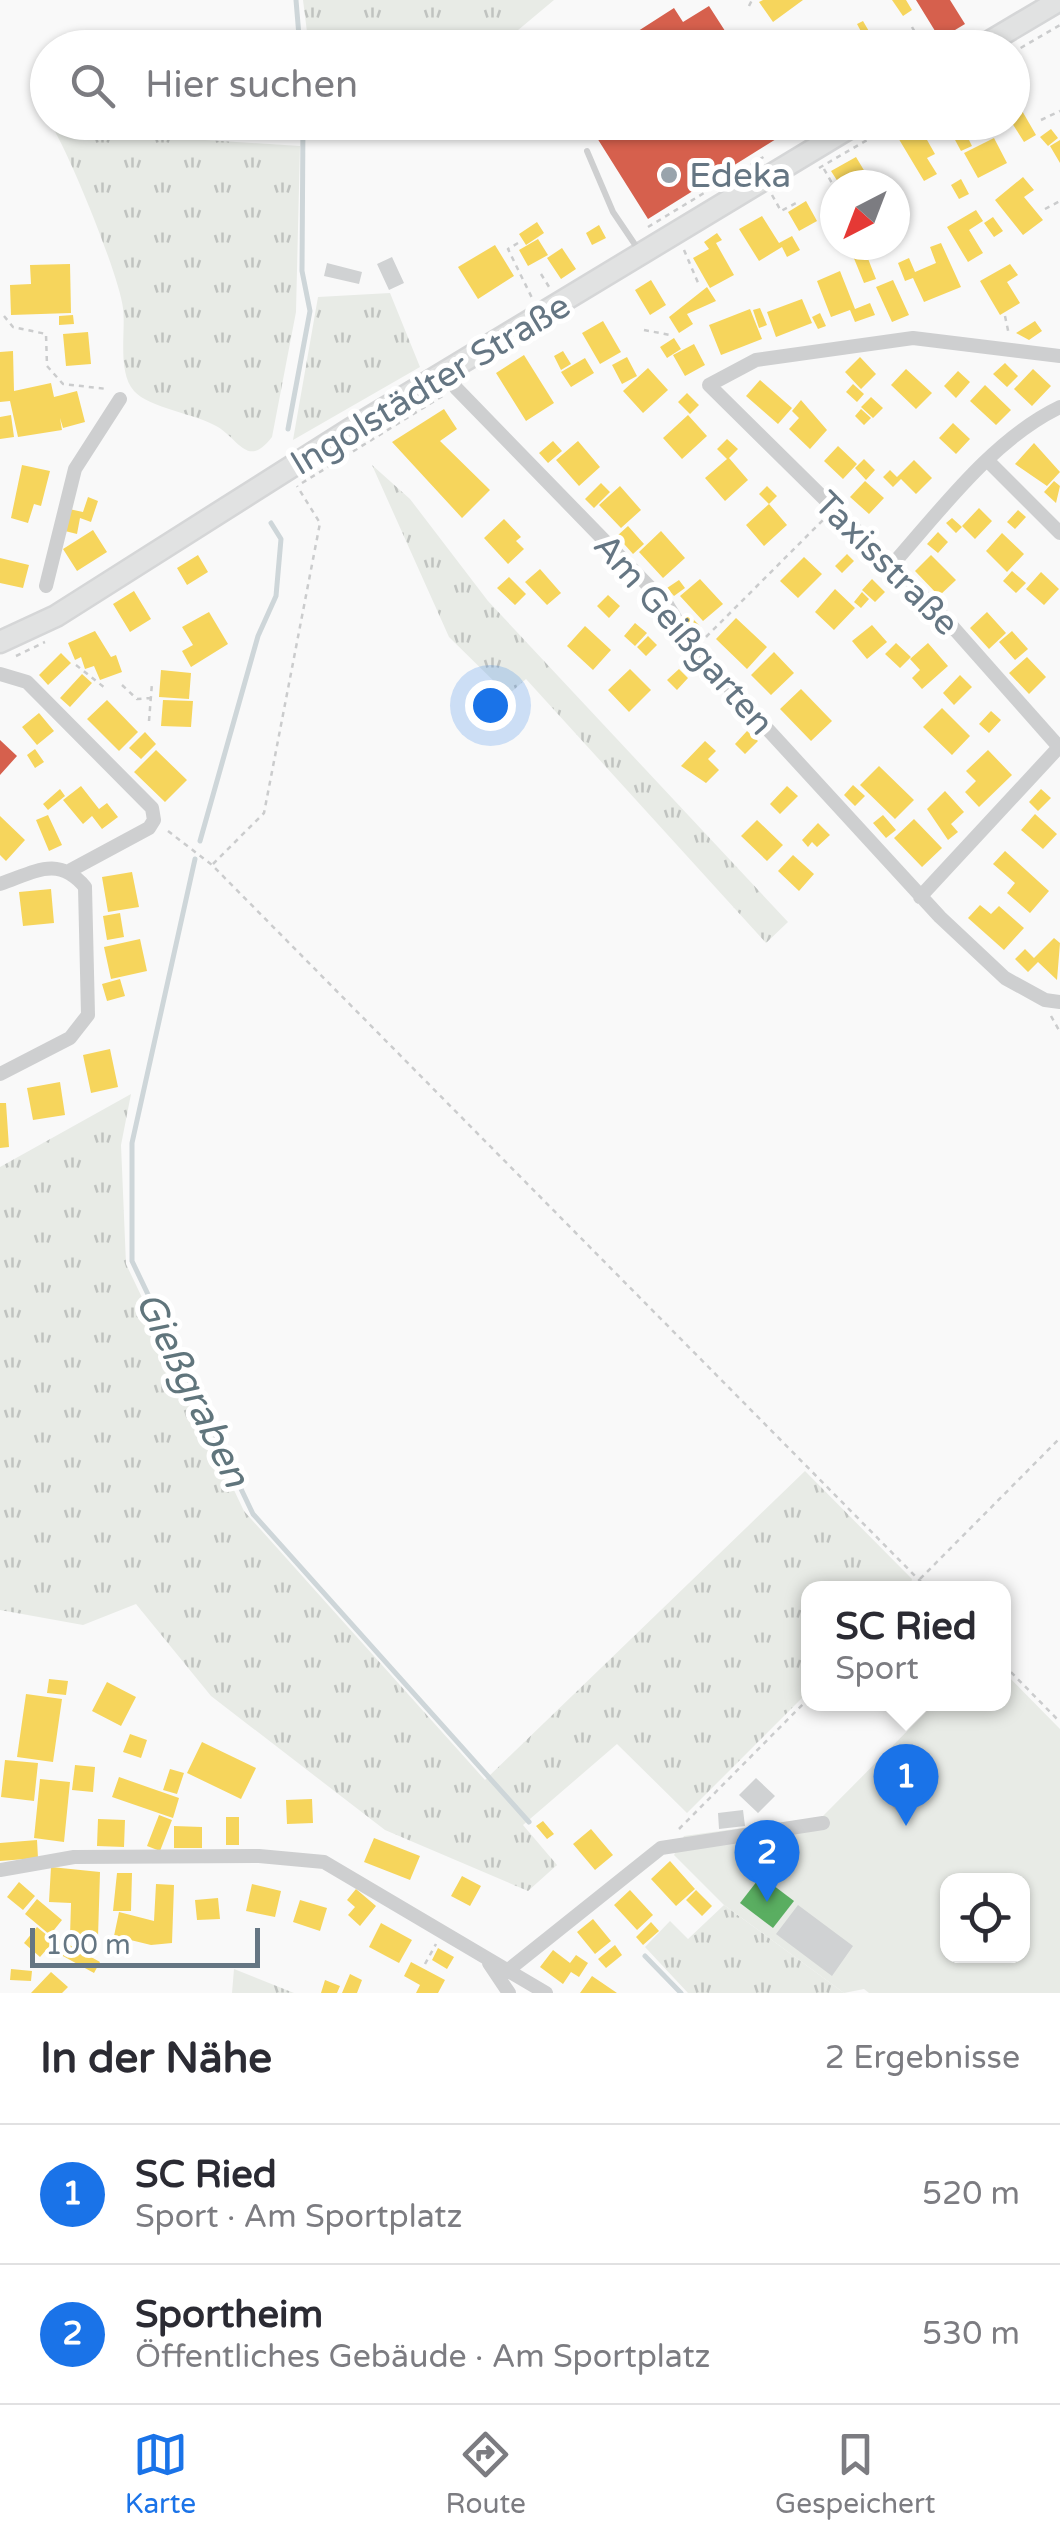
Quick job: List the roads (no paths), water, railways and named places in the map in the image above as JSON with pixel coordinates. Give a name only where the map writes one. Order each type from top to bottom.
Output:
[{"type":"main road","points":[[1009,30],[1060,0]]},
{"type":"main road","name":"Ingolstädter Straße","points":[[0,642],[56,616],[831,140]]},
{"type":"street","name":"Taxisstraße","points":[[1060,356],[913,338],[756,360],[709,384],[892,566],[1060,746]]},
{"type":"street","name":"Am Geißgarten","points":[[449,372],[456,388],[668,606],[694,648],[920,897],[1005,978],[1045,1000],[1060,1002]]},
{"type":"street","points":[[46,586],[76,469],[119,395]]},
{"type":"street","points":[[892,566],[989,462],[1039,417],[1060,408]]},
{"type":"street","points":[[989,462],[1060,533]]},
{"type":"street","points":[[0,674],[28,682],[152,808],[154,820],[149,828],[71,870],[52,867],[0,884]]},
{"type":"street","points":[[920,897],[1060,746]]},
{"type":"street","points":[[0,1074],[70,1038],[88,1015],[86,886],[71,870]]},
{"type":"street","points":[[508,1971],[660,1848],[823,1823]]},
{"type":"street","points":[[0,1870],[74,1857],[214,1860],[260,1856],[324,1862],[546,1993]]},
{"type":"street","points":[[486,1958],[509,1993]]},
{"type":"lane","points":[[587,152],[613,212],[642,255]]},
{"type":"waterway","name":"Gießgraben","points":[[296,0],[298,30]]},
{"type":"waterway","name":"Gießgraben","points":[[288,429],[310,311],[302,271],[303,140]]},
{"type":"waterway","name":"Gießgraben","points":[[200,841],[258,636],[276,596],[281,539],[271,523]]},
{"type":"waterway","name":"Gießgraben","points":[[195,859],[132,1143],[132,1261],[253,1514],[529,1822]]},
{"type":"waterway","name":"Gießgraben","points":[[645,1956],[681,1993]]},
{"type":"place","name":"Edeka","points":[[669,175]]},
{"type":"place","name":"SC Ried","points":[[906,1826]]},
{"type":"place","name":"Sportheim","points":[[767,1902]]}]
